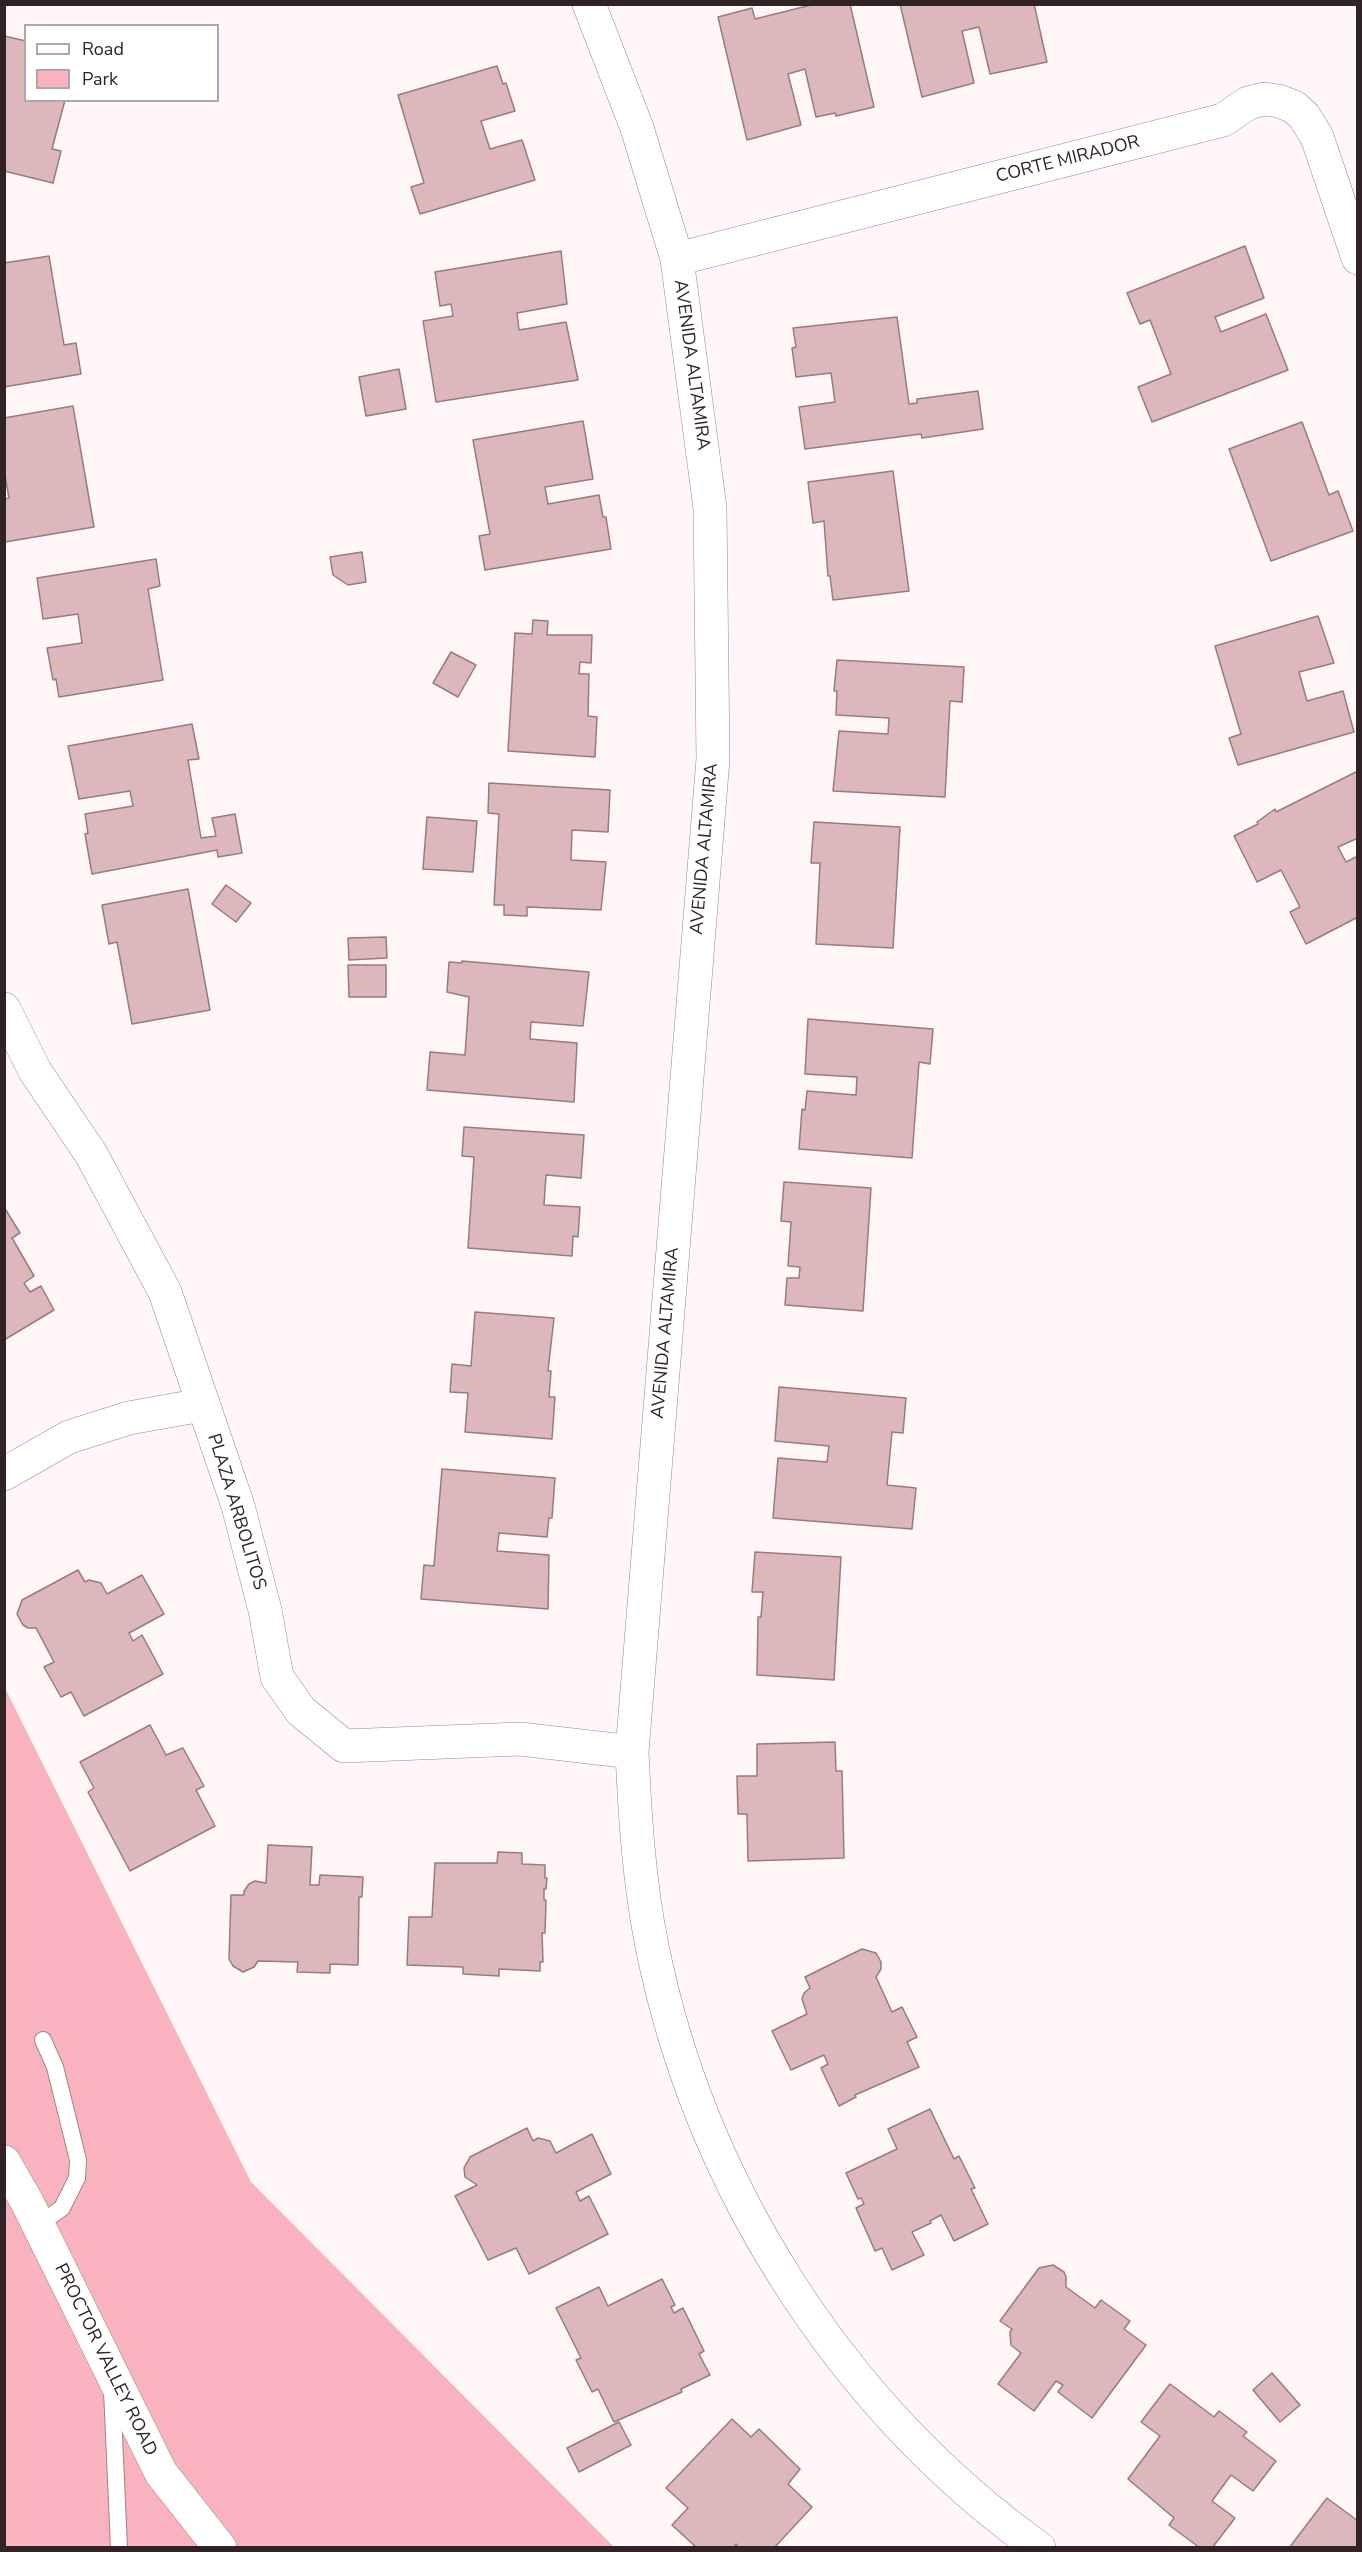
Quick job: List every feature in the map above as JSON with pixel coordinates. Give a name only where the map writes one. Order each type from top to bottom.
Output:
[{"type":"street","name":"AVENIDA ALTAMIRA","points":[[589,4],[637,128],[677,259],[710,507],[713,759],[632,1752],[641,1882],[652,1946],[667,2010],[687,2073],[711,2135],[750,2218],[790,2286],[836,2351],[887,2412],[942,2469],[1002,2521],[1039,2547]]},
{"type":"street","name":"CORTE MIRADOR","points":[[677,259],[1223,120],[1248,103],[1264,99],[1279,101],[1294,107],[1312,126],[1358,258]]},
{"type":"street","name":"PLAZA ARBOLITOS","points":[[4,1009],[35,1071],[91,1154],[165,1292],[241,1518],[265,1610],[277,1677],[301,1711],[344,1746],[520,1739],[632,1752]]},
{"type":"street","points":[[4,1474],[69,1437],[129,1418],[202,1405]]},
{"type":"street","name":"PROCTOR VALLEY ROAD","points":[[4,2162],[38,2225],[161,2473],[220,2547]]},
{"type":"lane","points":[[38,2225],[62,2208],[77,2178],[78,2160],[55,2067],[43,2040]]},
{"type":"lane","points":[[111,2371],[119,2547]]},
{"type":"green space","points":[[4,1686],[251,2182],[614,2547],[5,2547]]},
{"type":"building","points":[[815,4],[850,4],[874,107],[836,116],[835,113],[816,117],[805,69],[788,74],[801,125],[747,140],[718,17],[752,8],[755,19]]},
{"type":"building","points":[[900,4],[1034,4],[1047,62],[990,74],[979,27],[962,31],[974,83],[922,97]]},
{"type":"building","points":[[4,36],[24,41],[24,102],[64,102],[52,149],[61,151],[53,183],[4,171]]},
{"type":"building","points":[[497,66],[503,84],[506,83],[515,111],[481,121],[490,149],[522,140],[535,180],[420,214],[411,187],[424,183],[398,95]]},
{"type":"building","points":[[1245,246],[1264,298],[1215,317],[1221,332],[1266,314],[1288,370],[1152,422],[1138,387],[1171,374],[1150,320],[1140,324],[1127,293]]},
{"type":"building","points":[[561,251],[567,304],[517,313],[519,330],[566,322],[578,380],[436,402],[423,321],[453,316],[451,304],[440,306],[435,272]]},
{"type":"building","points":[[49,256],[64,345],[76,343],[81,374],[4,387],[4,263]]},
{"type":"building","points":[[897,317],[909,404],[917,403],[917,399],[978,391],[983,429],[922,438],[921,434],[805,449],[799,407],[835,402],[831,373],[796,377],[792,348],[796,347],[793,328]]},
{"type":"building","points":[[399,369],[406,409],[366,416],[359,377]]},
{"type":"building","points":[[73,406],[94,527],[5,542],[4,499],[9,498],[4,470],[4,418]]},
{"type":"building","points":[[583,421],[593,479],[545,487],[548,504],[599,495],[603,517],[606,517],[611,549],[485,570],[479,536],[490,534],[473,440]]},
{"type":"building","points":[[1302,422],[1329,495],[1338,491],[1353,531],[1271,561],[1229,449]]},
{"type":"building","points":[[893,471],[909,591],[833,600],[830,576],[828,576],[824,521],[813,523],[808,482]]},
{"type":"building","points":[[362,552],[366,582],[348,585],[333,575],[330,557]]},
{"type":"building","points":[[156,559],[160,586],[148,589],[163,680],[59,697],[47,648],[82,643],[78,614],[43,619],[37,578]]},
{"type":"building","points":[[1318,616],[1334,663],[1299,672],[1307,701],[1343,691],[1354,732],[1238,765],[1229,738],[1241,734],[1215,646]]},
{"type":"building","points":[[533,620],[548,621],[547,635],[592,635],[591,663],[580,662],[579,674],[589,674],[588,716],[597,717],[595,757],[508,751],[515,633],[532,634]]},
{"type":"building","points":[[451,652],[476,665],[458,697],[433,683]]},
{"type":"building","points":[[837,660],[964,667],[962,702],[950,701],[945,797],[833,791],[839,731],[888,734],[889,718],[836,715],[837,691],[834,691]]},
{"type":"building","points":[[192,724],[199,759],[188,760],[201,838],[216,836],[212,818],[235,814],[242,853],[218,857],[217,850],[92,874],[85,834],[88,833],[85,814],[133,806],[130,791],[79,799],[68,746]]},
{"type":"building","points":[[1358,771],[1358,838],[1338,847],[1346,862],[1358,856],[1358,917],[1306,944],[1290,912],[1300,907],[1281,870],[1257,882],[1234,836],[1258,824],[1257,822],[1275,809],[1276,812]]},
{"type":"building","points":[[489,783],[610,790],[608,832],[572,830],[571,860],[606,862],[601,910],[527,907],[527,916],[504,915],[504,905],[494,905],[499,814],[488,813]]},
{"type":"building","points":[[427,817],[477,821],[473,872],[423,869]]},
{"type":"building","points":[[814,822],[900,827],[893,948],[816,944],[820,863],[811,863]]},
{"type":"building","points":[[226,885],[251,903],[236,922],[212,904]]},
{"type":"building","points":[[188,889],[210,1010],[132,1024],[117,942],[109,944],[102,905]]},
{"type":"building","points":[[386,937],[387,958],[349,960],[348,938]]},
{"type":"building","points":[[462,961],[589,972],[583,1026],[531,1022],[530,1039],[577,1043],[574,1102],[427,1090],[430,1052],[465,1055],[469,997],[447,992],[449,962],[462,963]]},
{"type":"building","points":[[348,965],[386,965],[386,997],[349,997]]},
{"type":"building","points":[[808,1019],[933,1029],[930,1064],[919,1062],[912,1158],[799,1149],[802,1109],[805,1110],[807,1091],[856,1095],[857,1077],[805,1074]]},
{"type":"building","points":[[464,1127],[584,1135],[581,1178],[546,1175],[544,1205],[580,1207],[578,1237],[573,1236],[572,1256],[468,1248],[474,1157],[462,1156]]},
{"type":"building","points":[[784,1182],[871,1188],[863,1311],[785,1305],[787,1278],[799,1278],[800,1267],[788,1266],[791,1222],[781,1221]]},
{"type":"building","points":[[4,1207],[20,1233],[12,1238],[34,1276],[24,1283],[30,1292],[41,1286],[54,1310],[4,1340]]},
{"type":"building","points":[[475,1312],[554,1318],[548,1371],[551,1371],[549,1397],[555,1397],[552,1439],[465,1432],[468,1393],[450,1392],[452,1364],[471,1366]]},
{"type":"building","points":[[779,1387],[906,1398],[903,1433],[892,1432],[887,1485],[916,1488],[912,1529],[773,1518],[778,1458],[827,1462],[829,1446],[775,1441]]},
{"type":"building","points":[[442,1469],[555,1478],[552,1518],[549,1518],[547,1537],[499,1533],[497,1551],[549,1555],[548,1609],[421,1599],[424,1565],[434,1566]]},
{"type":"building","points":[[755,1552],[841,1557],[834,1680],[757,1675],[758,1617],[761,1617],[763,1592],[752,1592]]},
{"type":"building","points":[[78,1570],[85,1582],[89,1580],[101,1583],[107,1594],[142,1575],[164,1614],[129,1633],[133,1641],[142,1635],[163,1674],[84,1716],[71,1692],[61,1697],[44,1667],[54,1662],[36,1628],[23,1625],[17,1614],[22,1600]]},
{"type":"building","points":[[150,1725],[166,1755],[183,1748],[204,1786],[196,1790],[215,1826],[130,1871],[88,1792],[94,1788],[80,1762]]},
{"type":"building","points":[[835,1742],[836,1771],[842,1771],[844,1858],[748,1861],[747,1814],[738,1814],[737,1776],[757,1776],[757,1744]]},
{"type":"building","points":[[268,1845],[312,1847],[310,1885],[319,1885],[320,1875],[363,1877],[362,1897],[359,1897],[358,1965],[330,1964],[330,1973],[297,1972],[298,1962],[258,1961],[254,1967],[243,1972],[233,1966],[229,1959],[231,1895],[244,1895],[249,1884],[255,1881],[266,1883]]},
{"type":"building","points":[[498,1852],[522,1853],[522,1864],[545,1865],[545,1878],[547,1878],[546,1889],[544,1889],[545,1933],[542,1933],[543,1962],[540,1962],[540,1971],[499,1969],[499,1976],[463,1974],[463,1967],[407,1965],[409,1917],[432,1917],[435,1863],[497,1863]]},
{"type":"building","points":[[862,1949],[876,1953],[881,1962],[881,1969],[876,1977],[892,2012],[902,2007],[917,2037],[907,2042],[919,2067],[855,2095],[856,2097],[839,2106],[821,2068],[828,2064],[824,2055],[791,2070],[772,2031],[807,2014],[802,1999],[804,1993],[810,1988],[805,1977]]},
{"type":"building","points":[[930,2109],[954,2159],[959,2156],[975,2188],[971,2189],[988,2224],[954,2241],[941,2215],[930,2221],[931,2223],[912,2232],[924,2255],[892,2270],[882,2248],[875,2251],[856,2208],[864,2204],[861,2198],[858,2199],[846,2173],[897,2149],[888,2129]]},
{"type":"building","points":[[527,2128],[533,2141],[538,2138],[550,2141],[556,2153],[592,2134],[611,2174],[576,2192],[580,2201],[589,2196],[608,2234],[529,2274],[516,2248],[488,2260],[455,2196],[477,2185],[465,2177],[464,2168],[470,2157]]},
{"type":"building","points":[[1053,2265],[1064,2272],[1066,2287],[1095,2308],[1101,2300],[1130,2321],[1124,2329],[1146,2345],[1092,2418],[1058,2392],[1063,2385],[1056,2381],[1034,2411],[998,2384],[1021,2353],[1011,2345],[1010,2332],[1012,2329],[1000,2321],[1039,2268]]},
{"type":"building","points":[[662,2279],[675,2305],[671,2307],[674,2313],[683,2308],[704,2351],[699,2354],[710,2375],[681,2389],[682,2392],[614,2422],[598,2389],[592,2392],[576,2360],[581,2358],[556,2308],[599,2287],[608,2306]]},
{"type":"building","points":[[1272,2373],[1300,2405],[1280,2422],[1253,2390]]},
{"type":"building","points":[[1170,2384],[1214,2417],[1219,2411],[1247,2432],[1243,2436],[1276,2461],[1253,2491],[1231,2475],[1212,2501],[1235,2518],[1212,2548],[1200,2548],[1169,2525],[1174,2518],[1128,2479],[1160,2436],[1141,2422]]},
{"type":"building","points":[[732,2419],[751,2437],[759,2429],[800,2469],[788,2484],[812,2507],[774,2548],[739,2548],[736,2544],[733,2548],[697,2548],[672,2525],[688,2508],[666,2488]]},
{"type":"building","points":[[619,2422],[631,2445],[579,2472],[567,2448]]},
{"type":"building","points":[[1327,2498],[1358,2521],[1358,2548],[1289,2548]]}]
